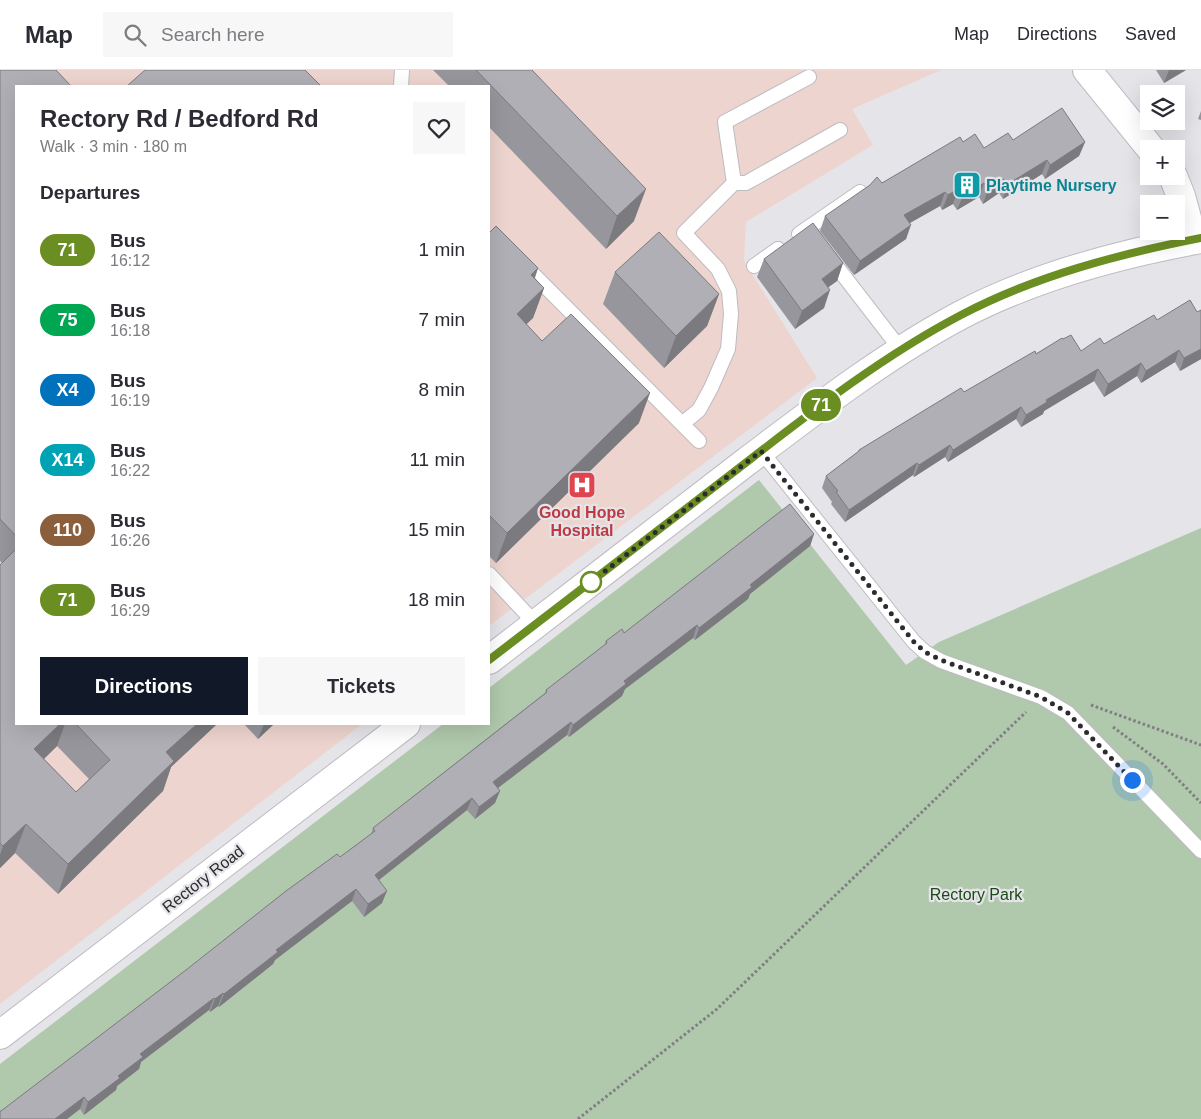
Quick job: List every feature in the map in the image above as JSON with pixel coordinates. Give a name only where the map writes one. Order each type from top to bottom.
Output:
[{"type":"street","points":[[1087,70],[1144,140]]},
{"type":"street","points":[[490,659],[835,395],[901,350],[962,315],[1020,288],[1117,257],[1197,239],[1177,185]]},
{"type":"street","name":"Rectory Road","points":[[0,1035],[405,725]]},
{"type":"lane","points":[[401,85],[402,70]]},
{"type":"lane","points":[[734,183],[725,122],[809,77]]},
{"type":"lane","points":[[682,424],[699,410],[712,388],[728,349],[731,314],[729,291],[718,269],[684,233],[734,183],[746,183],[840,130]]},
{"type":"lane","points":[[754,266],[810,232],[860,192]]},
{"type":"lane","points":[[824,251],[901,350]]},
{"type":"lane","points":[[516,256],[698,441]]},
{"type":"lane","points":[[761,451],[914,642],[925,652],[941,660],[1041,697],[1068,713],[1201,851]]},
{"type":"lane","points":[[490,575],[536,624]]},
{"type":"path","points":[[578,1119],[717,1009],[1041,697]]},
{"type":"path","points":[[1084,703],[1201,745]]},
{"type":"shaded area","name":"Good Hope Hospital","points":[[0,70],[941,70],[852,109],[873,145],[746,222],[744,261],[817,378],[490,625],[490,85],[15,85],[15,725],[361,725],[0,1004]]},
{"type":"green space","name":"Rectory Park","points":[[759,480],[906,665],[939,642],[1201,528],[1201,1119],[0,1119],[0,1064],[442,725],[490,725],[490,687]]},
{"type":"building","points":[[0,70],[56,70],[70,85],[15,85],[15,535],[0,519]]},
{"type":"building","points":[[145,70],[305,70],[320,85],[128,85]]},
{"type":"building","points":[[476,70],[532,70],[646,189],[617,216]]},
{"type":"building","points":[[1062,108],[1085,142],[1050,165],[1047,160],[1008,184],[1004,179],[988,189],[984,183],[963,196],[958,189],[948,195],[945,192],[904,215],[911,225],[860,261],[825,216],[870,185],[877,177],[882,183],[960,137],[963,142],[975,134],[984,148],[1008,133],[1013,140]]},
{"type":"building","points":[[813,223],[843,263],[822,279],[830,290],[802,311],[764,259]]},
{"type":"building","points":[[496,226],[538,268],[531,275],[544,288],[517,314],[542,341],[571,314],[650,393],[507,533],[490,516],[490,232]]},
{"type":"building","points":[[659,232],[719,294],[676,336],[615,272]]},
{"type":"building","points":[[1190,300],[1197,312],[1201,310],[1201,349],[1184,358],[1179,350],[1146,371],[1141,363],[1108,384],[1098,369],[1046,400],[1047,402],[1026,415],[1021,407],[953,450],[950,445],[919,465],[917,463],[849,510],[836,492],[838,491],[826,476],[859,450],[961,388],[964,392],[1035,351],[1036,354],[1062,338],[1071,335],[1081,351],[1100,338],[1104,344],[1154,315],[1157,320]]},
{"type":"building","points":[[790,504],[814,534],[750,585],[752,587],[699,628],[697,625],[624,681],[626,684],[573,725],[571,722],[493,782],[500,791],[479,807],[472,798],[375,875],[387,891],[368,904],[356,889],[276,950],[278,952],[224,994],[214,998],[140,1054],[143,1057],[118,1076],[120,1078],[88,1102],[84,1097],[55,1119],[0,1119],[0,1111],[186,970],[286,891],[337,854],[340,857],[375,831],[373,828],[547,692],[546,690],[607,643],[606,641],[622,629],[624,633]]},
{"type":"building","points":[[15,550],[15,725],[59,725],[34,749],[76,792],[110,760],[77,725],[196,725],[166,752],[174,761],[68,864],[26,824],[3,846],[0,843],[0,565]]},
{"type":"bus line","name":"71","points":[[490,659],[835,395],[907,346],[962,315],[1020,288],[1117,257],[1201,238]]},
{"type":"place","name":"Playtime Nursery","points":[[967,185]]},
{"type":"place","name":"Good Hope Hospital","points":[[582,485]]},
{"type":"route","points":[[591,582],[761,451],[914,642],[925,652],[941,660],[1041,697],[1068,713],[1132,780]]}]
